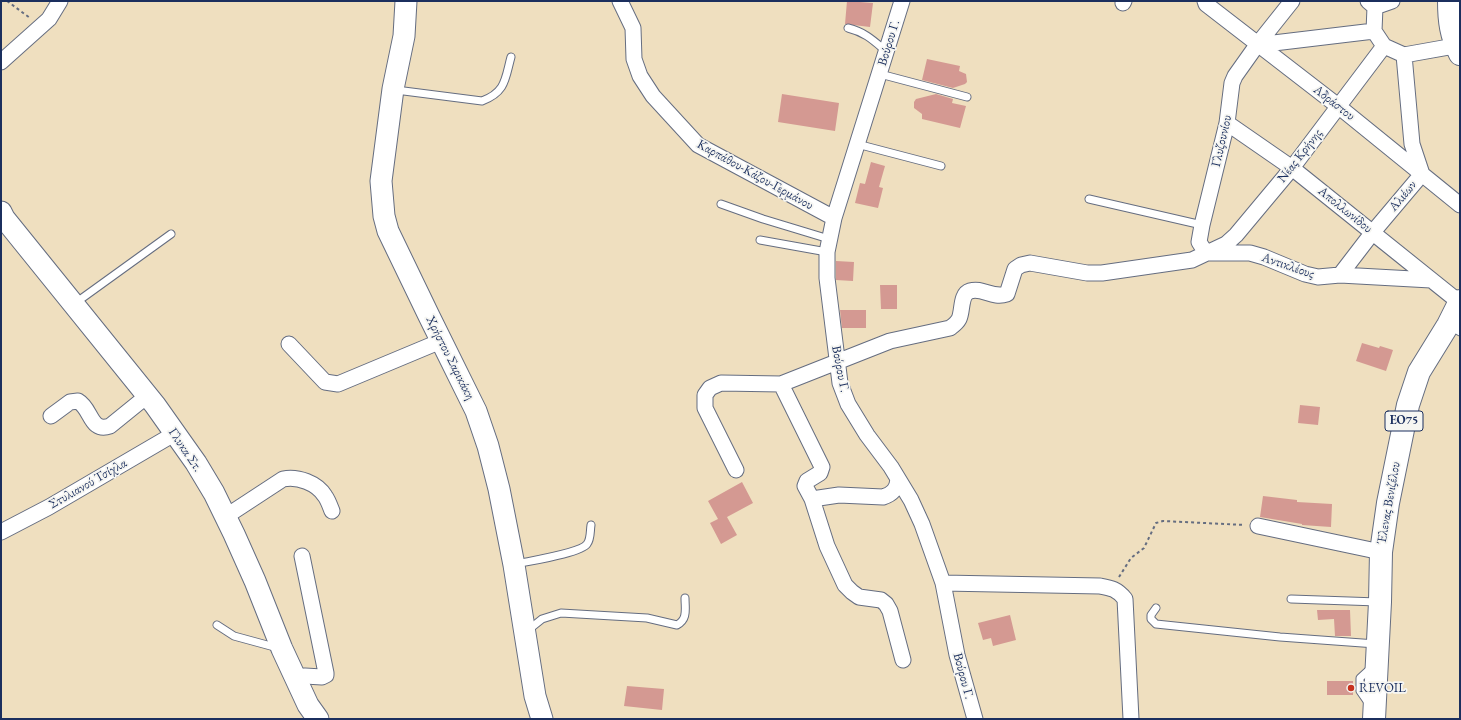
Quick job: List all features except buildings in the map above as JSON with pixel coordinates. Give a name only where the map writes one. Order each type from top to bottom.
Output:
[{"type":"main road","name":"Χρήστου Σαρικάκη","points":[[406,1],[404,36],[393,90],[381,181],[384,216],[388,231],[476,412],[488,446],[499,489],[514,565],[535,696],[542,719]]},
{"type":"main road","points":[[1457,11],[1449,23],[1459,49]]},
{"type":"main road","name":"Γλυκα Στ.","points":[[1,212],[4,218],[147,396],[196,463],[214,493],[255,581],[295,678],[308,705],[318,719]]},
{"type":"main road","name":"Έλενας Βενιζέλου","points":[[1375,715],[1381,552],[1388,503],[1408,405],[1419,372],[1454,328],[1460,301]]},
{"type":"street","points":[[1,62],[41,27],[54,13],[60,1]]},
{"type":"street","name":"Καρπάθου-Κάζου-Γερμάνου","points":[[620,1],[633,28],[634,59],[640,76],[653,96],[698,145],[834,218]]},
{"type":"street","name":"Βούρου Γ.","points":[[902,1],[834,218],[828,246],[827,278],[840,383],[848,404],[867,435],[891,467],[920,518],[943,583],[957,655],[975,719]]},
{"type":"street","name":"Γλυζουνίου","points":[[1202,248],[1202,225],[1227,123],[1232,83],[1235,76],[1257,45],[1292,1]]},
{"type":"street","points":[[1392,1],[1371,4],[1374,31],[1384,46],[1404,55],[1459,49]]},
{"type":"street","name":"Αδράστου","points":[[1205,3],[1257,45],[1338,106],[1460,205]]},
{"type":"street","points":[[1257,45],[1374,31]]},
{"type":"street","name":"Νέας Κρήνης","points":[[837,362],[890,341],[950,328],[956,324],[965,296],[969,291],[976,290],[996,296],[1007,294],[1015,269],[1021,265],[1030,263],[1087,273],[1102,273],[1192,260],[1202,248],[1226,244],[1236,235],[1292,168],[1384,46]]},
{"type":"street","name":"Αλιέων","points":[[1340,275],[1373,232],[1422,174],[1412,144],[1404,55]]},
{"type":"street","name":"Απολλωνίδου","points":[[1227,123],[1292,168],[1431,280],[1460,301]]},
{"type":"street","name":"Αντικλέους","points":[[1202,248],[1250,253],[1264,257],[1305,274],[1318,277],[1340,275],[1431,280]]},
{"type":"street","points":[[289,344],[325,382],[338,384],[441,341]]},
{"type":"street","points":[[736,470],[705,408],[705,395],[710,388],[721,383],[781,384],[837,362]]},
{"type":"street","points":[[781,384],[822,467],[820,473],[806,483],[805,486],[812,499],[827,546],[845,586],[859,596],[881,600],[886,604],[890,611],[903,660]]},
{"type":"street","points":[[51,416],[70,402],[78,401],[85,408],[96,425],[106,427],[110,426],[147,396]]},
{"type":"street","name":"Στυλιανού Τσίχλα","points":[[1,532],[55,504],[174,434]]},
{"type":"street","points":[[225,517],[283,479],[291,478],[302,480],[320,489],[326,497],[332,511]]},
{"type":"street","points":[[812,499],[839,495],[883,497],[894,492],[898,479]]},
{"type":"street","points":[[1258,526],[1381,552]]},
{"type":"street","points":[[295,678],[305,676],[326,676],[302,556]]},
{"type":"street","points":[[943,583],[1100,586],[1112,588],[1119,592],[1124,599],[1131,719]]},
{"type":"lane","points":[[848,28],[858,30],[868,35],[887,52]]},
{"type":"lane","points":[[393,90],[482,101],[494,97],[503,87],[511,57]]},
{"type":"lane","points":[[880,74],[967,97]]},
{"type":"lane","points":[[857,144],[941,166]]},
{"type":"lane","points":[[1088,199],[1202,225]]},
{"type":"lane","points":[[721,204],[768,221],[828,246]]},
{"type":"lane","points":[[74,304],[172,234]]},
{"type":"lane","points":[[760,240],[828,246]]},
{"type":"lane","points":[[514,565],[571,552],[585,546],[590,539],[591,525]]},
{"type":"lane","points":[[525,632],[542,619],[561,614],[647,618],[677,625],[682,622],[685,617],[686,598]]},
{"type":"lane","points":[[1291,599],[1380,602]]},
{"type":"lane","points":[[1156,608],[1151,615],[1151,619],[1156,624],[1280,637],[1377,653]]},
{"type":"lane","points":[[217,625],[234,636],[282,649]]},
{"type":"path","points":[[7,1],[41,27]]},
{"type":"path","points":[[1112,588],[1131,558],[1144,548],[1156,523],[1163,521],[1258,526]]},
{"type":"place","name":"REVOIL","points":[[1351,688]]}]
